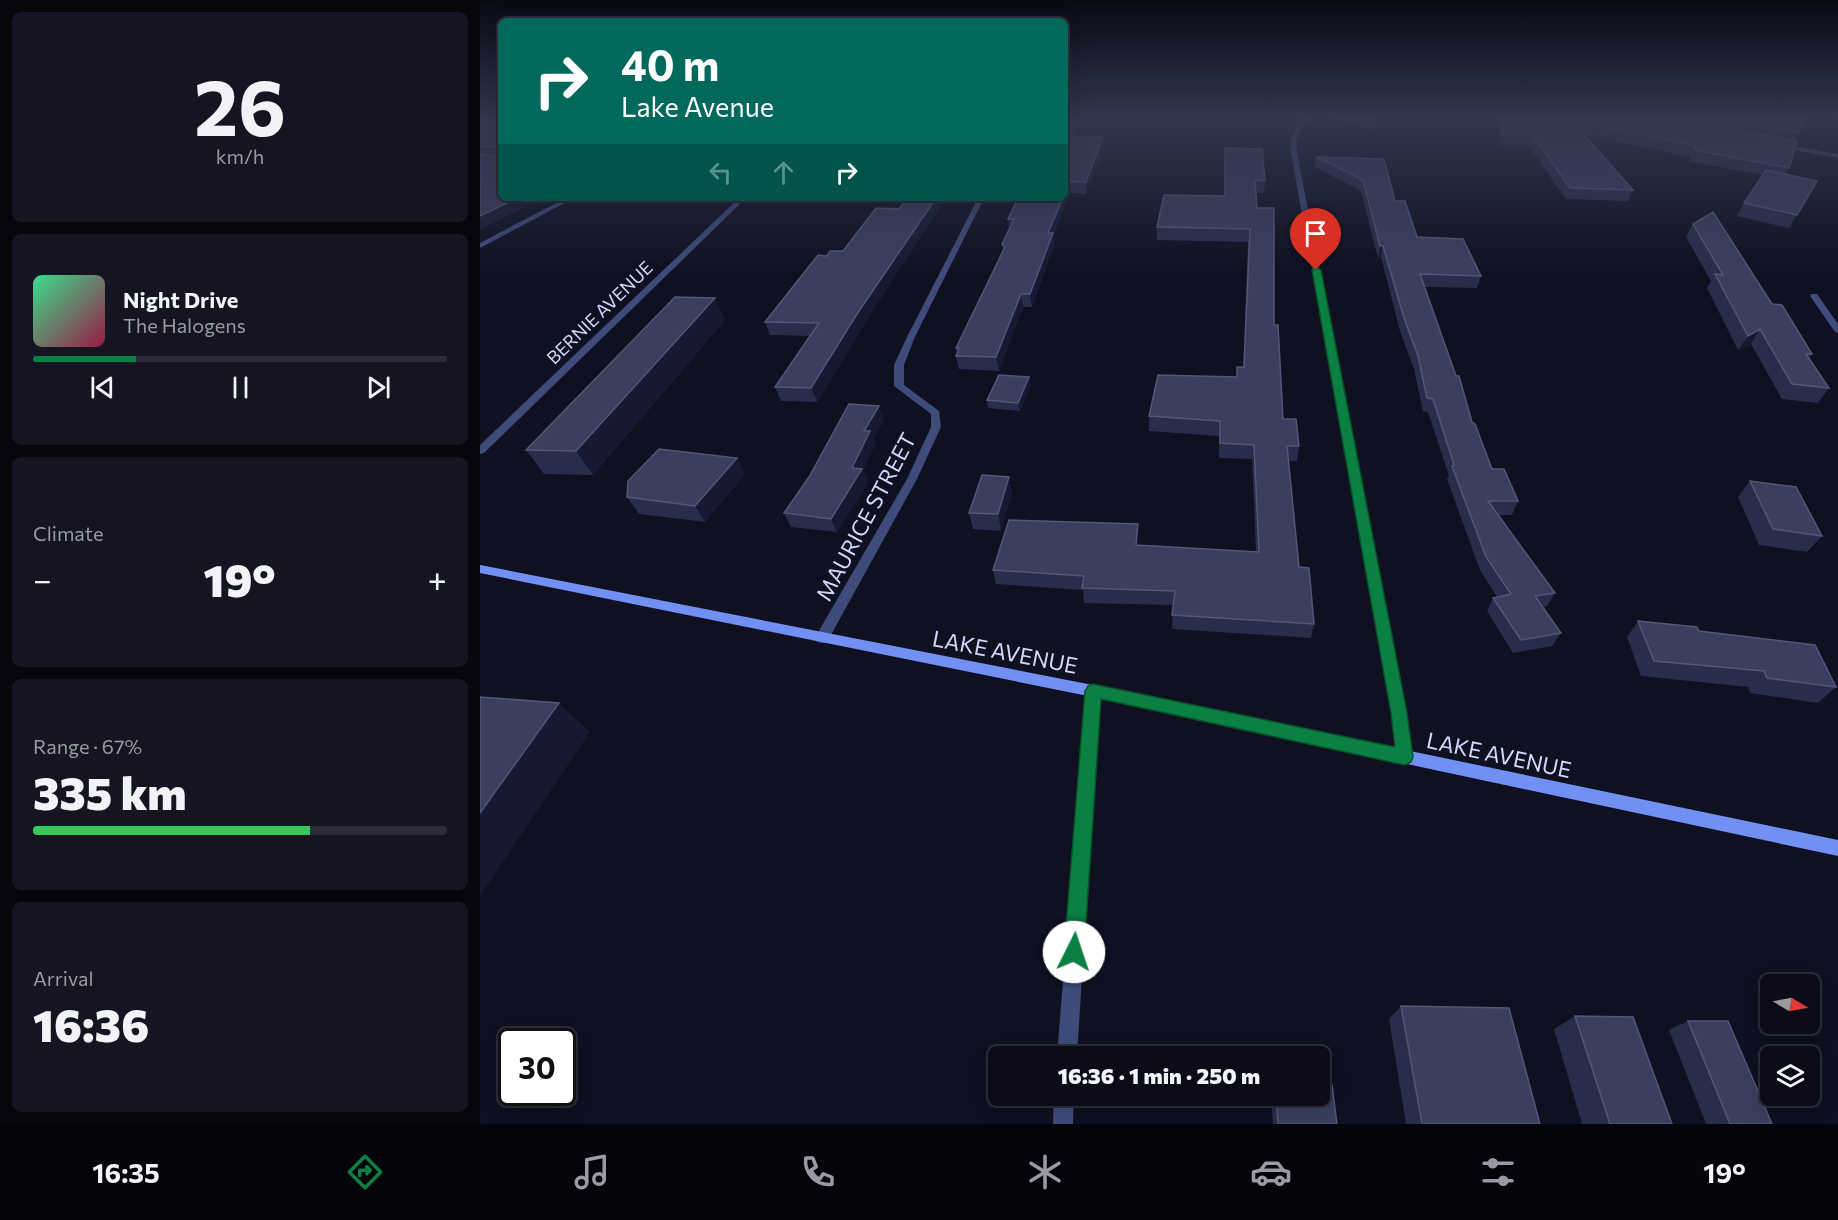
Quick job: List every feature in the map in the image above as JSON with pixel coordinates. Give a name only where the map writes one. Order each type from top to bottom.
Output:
[{"type":"main road","name":"LAKE AVENUE","points":[[480,569],[1093,691],[1838,848]]},
{"type":"street","points":[[1297,169],[1399,713],[1405,757]]},
{"type":"street","points":[[480,246],[565,201]]},
{"type":"street","name":"BERNIE AVENUE","points":[[480,451],[740,201]]},
{"type":"street","name":"MAURICE STREET","points":[[822,638],[912,479],[936,427],[936,412],[899,386],[899,365],[979,201]]},
{"type":"street","points":[[1814,296],[1838,330]]},
{"type":"street","points":[[1068,1046],[1093,691]]},
{"type":"street","points":[[1062,1124],[1064,1106]]},
{"type":"building","points":[[480,169],[498,169],[498,201],[512,201],[480,216]]},
{"type":"building","points":[[1068,169],[1091,169],[1086,182],[1069,181],[1068,184]]},
{"type":"building","points":[[1225,169],[1264,169],[1265,181],[1255,180],[1257,208],[1274,208],[1274,325],[1278,325],[1283,419],[1296,419],[1299,446],[1287,446],[1299,567],[1309,568],[1314,624],[1172,615],[1175,591],[1082,588],[1084,576],[993,570],[1009,520],[1138,524],[1136,545],[1259,552],[1254,445],[1220,443],[1220,421],[1149,416],[1158,375],[1237,377],[1237,367],[1244,367],[1250,229],[1157,227],[1164,195],[1225,196]]},
{"type":"building","points":[[1341,169],[1387,169],[1395,201],[1405,201],[1417,237],[1463,239],[1481,276],[1420,274],[1456,376],[1459,376],[1472,422],[1475,424],[1492,469],[1504,469],[1518,501],[1488,501],[1555,593],[1535,596],[1561,633],[1521,640],[1493,598],[1511,594],[1486,557],[1452,466],[1454,465],[1433,399],[1427,398],[1418,356],[1404,318],[1383,246],[1380,246],[1363,180]]},
{"type":"building","points":[[1557,169],[1615,169],[1633,190],[1570,188]]},
{"type":"building","points":[[1766,170],[1817,181],[1797,215],[1744,203]]},
{"type":"building","points":[[905,201],[934,201],[857,314],[811,388],[775,387],[819,323],[765,322],[818,255],[827,256],[830,251],[843,251],[876,208],[899,209]]},
{"type":"building","points":[[1017,201],[1062,201],[1048,233],[1053,233],[1030,294],[1021,294],[996,357],[956,356],[959,348],[956,348],[1005,247],[1002,244],[1014,219],[1008,219]]},
{"type":"building","points":[[1713,212],[1772,304],[1782,305],[1812,354],[1806,354],[1829,388],[1792,384],[1760,329],[1748,336],[1715,274],[1723,275],[1693,224]]},
{"type":"building","points":[[675,297],[715,298],[576,451],[526,450]]},
{"type":"building","points":[[999,375],[1029,377],[1018,403],[987,400]]},
{"type":"building","points":[[849,404],[879,406],[864,431],[870,431],[852,468],[862,469],[831,519],[784,513],[809,477]]},
{"type":"building","points":[[659,449],[737,458],[695,506],[627,497],[628,481]]},
{"type":"building","points":[[982,475],[1009,477],[998,514],[969,513]]},
{"type":"building","points":[[1750,481],[1796,487],[1822,536],[1773,529]]},
{"type":"building","points":[[1638,621],[1697,627],[1699,631],[1815,645],[1836,687],[1767,678],[1764,671],[1654,661]]},
{"type":"building","points":[[480,697],[559,703],[480,813]]},
{"type":"building","points":[[1401,1006],[1509,1008],[1540,1124],[1422,1124]]},
{"type":"building","points":[[1575,1016],[1633,1017],[1672,1124],[1610,1124]]},
{"type":"building","points":[[1688,1021],[1728,1021],[1760,1096],[1760,1106],[1764,1106],[1772,1124],[1730,1124]]},
{"type":"building","points":[[1330,1085],[1332,1085],[1337,1124],[1278,1124],[1277,1106],[1330,1106]]},
{"type":"route","points":[[1074,952],[1093,691],[1405,757],[1399,713],[1316,270]]}]
